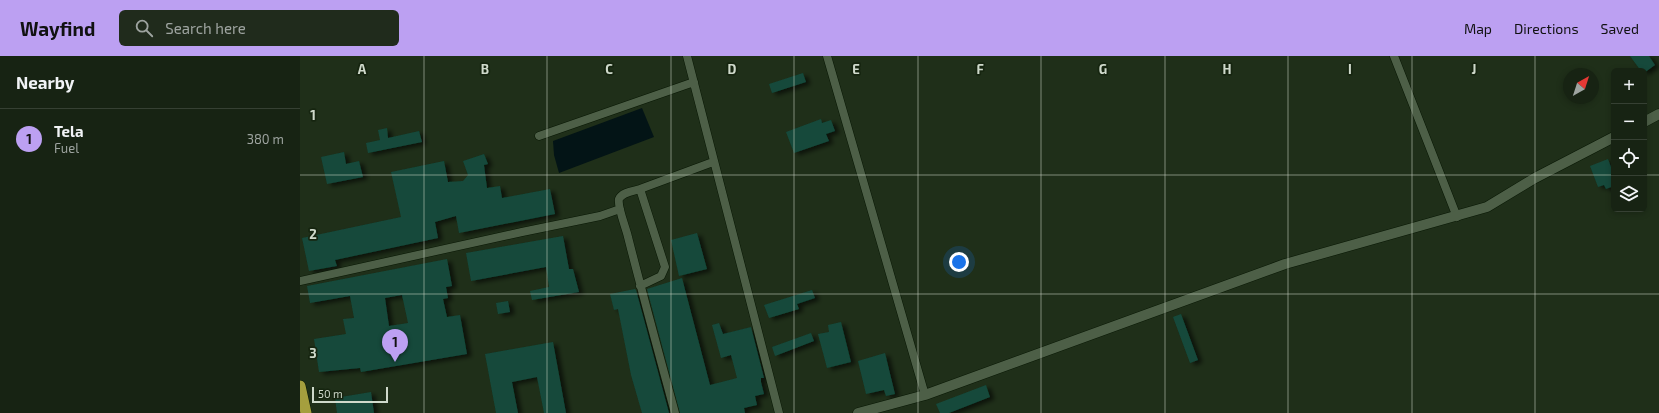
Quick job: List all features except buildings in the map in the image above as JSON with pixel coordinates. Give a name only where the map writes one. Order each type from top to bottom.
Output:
[{"type":"highway","points":[[300,386],[306,413]]},
{"type":"street","points":[[686,56],[779,413]]},
{"type":"street","points":[[827,56],[925,395]]},
{"type":"street","points":[[1394,56],[1457,217]]},
{"type":"street","points":[[539,136],[694,82]]},
{"type":"street","points":[[1647,120],[1659,114]]},
{"type":"street","points":[[858,413],[925,395],[1285,264],[1457,217],[1487,207],[1535,178],[1611,139]]},
{"type":"street","points":[[675,413],[640,286],[619,200],[621,196],[713,162]]},
{"type":"street","points":[[640,189],[665,267],[661,276],[640,286]]},
{"type":"street","points":[[300,281],[600,216],[620,209]]},
{"type":"shaded area","points":[[642,108],[654,137],[559,173],[554,155],[553,141]]},
{"type":"place","name":"Tela","points":[[395,362]]}]
